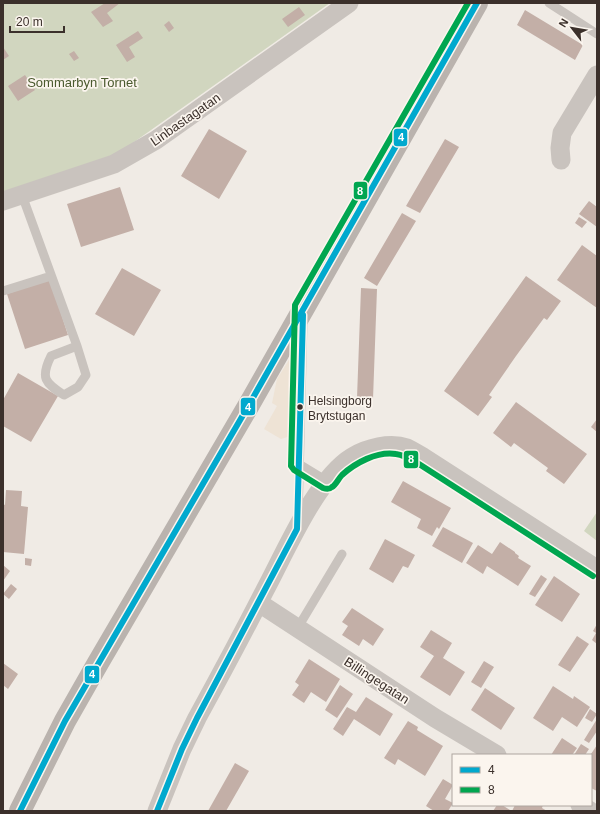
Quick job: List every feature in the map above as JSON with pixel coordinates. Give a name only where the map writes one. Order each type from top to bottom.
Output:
[{"type":"street","name":"Linbastagatan","points":[[3,201],[114,164],[129,156],[156,140],[349,3]]},
{"type":"street","points":[[20,811],[65,721],[477,3]]},
{"type":"street","points":[[561,160],[560,148],[562,133],[597,75]]},
{"type":"street","points":[[157,811],[182,749],[297,529],[326,481],[351,458],[366,450],[387,446],[407,448],[430,461],[597,569]]},
{"type":"street","name":"Billingegatan","points":[[258,603],[435,718],[495,754]]},
{"type":"lane","points":[[549,3],[597,34]]},
{"type":"lane","points":[[22,195],[77,346],[86,375],[78,387],[64,395],[50,386],[45,377],[46,366],[51,356],[77,346]]},
{"type":"lane","points":[[3,291],[51,276]]},
{"type":"lane","points":[[297,529],[303,308]]},
{"type":"lane","points":[[299,464],[326,481]]},
{"type":"lane","points":[[297,629],[342,554]]},
{"type":"green space","name":"Sommarbyn Tornet","points":[[3,3],[330,3],[113,157],[3,194]]},
{"type":"green space","points":[[597,512],[597,541],[584,531]]},
{"type":"shaded area","points":[[295,351],[297,353],[296,368],[290,368],[289,407],[289,410],[295,410],[294,435],[281,439],[264,429],[277,406],[272,403],[277,379]]},
{"type":"building","points":[[105,3],[120,3],[107,13],[113,21],[103,27],[91,12]]},
{"type":"building","points":[[299,7],[305,15],[288,27],[282,19]]},
{"type":"building","points":[[525,10],[583,45],[575,60],[517,25]]},
{"type":"building","points":[[169,21],[174,28],[169,32],[164,25]]},
{"type":"building","points":[[138,31],[143,38],[129,47],[135,57],[127,62],[116,45]]},
{"type":"building","points":[[3,47],[9,56],[3,60]]},
{"type":"building","points":[[74,51],[79,58],[74,61],[69,54]]},
{"type":"building","points":[[25,75],[35,90],[18,101],[8,86]]},
{"type":"building","points":[[209,129],[247,151],[219,199],[181,176]]},
{"type":"building","points":[[445,139],[459,147],[420,213],[406,206]]},
{"type":"building","points":[[120,187],[134,230],[81,247],[67,204]]},
{"type":"building","points":[[589,201],[597,207],[597,227],[579,214]]},
{"type":"building","points":[[402,213],[416,221],[377,286],[364,278]]},
{"type":"building","points":[[579,217],[587,222],[582,228],[575,223]]},
{"type":"building","points":[[582,245],[597,256],[597,308],[557,280]]},
{"type":"building","points":[[122,268],[161,290],[134,336],[95,314]]},
{"type":"building","points":[[526,276],[561,301],[547,320],[544,318],[516,356],[489,395],[492,397],[478,416],[444,391]]},
{"type":"building","points":[[50,279],[68,335],[25,349],[7,294]]},
{"type":"building","points":[[361,288],[377,289],[373,399],[357,398]]},
{"type":"building","points":[[18,373],[58,396],[31,442],[3,426],[3,400]]},
{"type":"building","points":[[516,402],[587,454],[564,484],[546,471],[548,468],[514,443],[511,447],[493,433]]},
{"type":"building","points":[[597,419],[597,432],[591,427]]},
{"type":"building","points":[[403,481],[451,508],[439,529],[437,527],[432,536],[417,528],[421,519],[391,502]]},
{"type":"building","points":[[6,490],[22,491],[21,506],[28,507],[24,554],[3,552],[3,504],[5,505]]},
{"type":"building","points":[[443,527],[473,543],[462,563],[432,546]]},
{"type":"building","points":[[385,539],[415,555],[408,568],[403,566],[393,583],[369,569]]},
{"type":"building","points":[[500,542],[515,552],[519,556],[518,558],[531,566],[518,586],[487,566],[483,574],[466,563],[478,545],[492,554]]},
{"type":"building","points":[[25,558],[32,559],[31,566],[25,565]]},
{"type":"building","points":[[3,565],[10,571],[3,581]]},
{"type":"building","points":[[541,575],[547,579],[535,597],[529,594]]},
{"type":"building","points":[[554,576],[580,594],[562,622],[535,605]]},
{"type":"building","points":[[11,584],[17,589],[9,599],[3,594]]},
{"type":"building","points":[[352,608],[384,629],[373,646],[363,639],[359,646],[342,635],[348,626],[342,622]]},
{"type":"building","points":[[597,624],[597,644],[592,640],[596,633],[593,631]]},
{"type":"building","points":[[431,630],[452,643],[443,658],[465,672],[450,696],[420,677],[434,656],[420,647]]},
{"type":"building","points":[[577,636],[589,644],[570,672],[558,665]]},
{"type":"building","points":[[309,659],[340,679],[326,702],[311,692],[304,703],[292,695],[299,685],[295,682]]},
{"type":"building","points":[[484,661],[494,667],[481,688],[471,682]]},
{"type":"building","points":[[3,663],[18,674],[8,689],[3,685]]},
{"type":"building","points":[[340,685],[353,694],[337,718],[325,710]]},
{"type":"building","points":[[553,686],[573,699],[574,696],[590,707],[577,727],[562,717],[553,731],[533,718]]},
{"type":"building","points":[[485,688],[515,708],[501,730],[471,710]]},
{"type":"building","points":[[366,697],[393,714],[380,736],[354,719],[343,736],[333,729],[347,707],[356,712]]},
{"type":"building","points":[[590,709],[597,714],[592,722],[585,718]]},
{"type":"building","points":[[597,719],[597,731],[589,743],[584,740]]},
{"type":"building","points":[[408,721],[418,727],[417,730],[443,746],[425,776],[398,759],[395,765],[384,758]]},
{"type":"building","points":[[562,738],[577,748],[573,754],[552,754]]},
{"type":"building","points":[[581,744],[589,749],[586,754],[575,754]]},
{"type":"building","points":[[597,745],[597,791],[592,788],[591,754]]},
{"type":"building","points":[[235,763],[249,771],[226,811],[208,811]]},
{"type":"building","points":[[443,779],[452,784],[445,799],[452,802],[448,811],[434,811],[426,806]]},
{"type":"building","points":[[496,806],[504,806],[510,810],[509,811],[493,811]]},
{"type":"building","points":[[514,806],[543,806],[542,808],[547,811],[512,811]]},
{"type":"transit line","name":"8","points":[[468,3],[295,305],[291,466],[294,470],[323,488],[329,489],[335,485],[347,471],[360,462],[381,454],[402,455],[419,464],[593,576]]},
{"type":"transit line","name":"4","points":[[20,811],[65,721],[250,403],[477,3]]},
{"type":"transit line","name":"4","points":[[157,811],[182,749],[197,718],[297,529],[303,315]]},
{"type":"place","name":"Helsingborg Brytstugan","points":[[300,407]]}]
